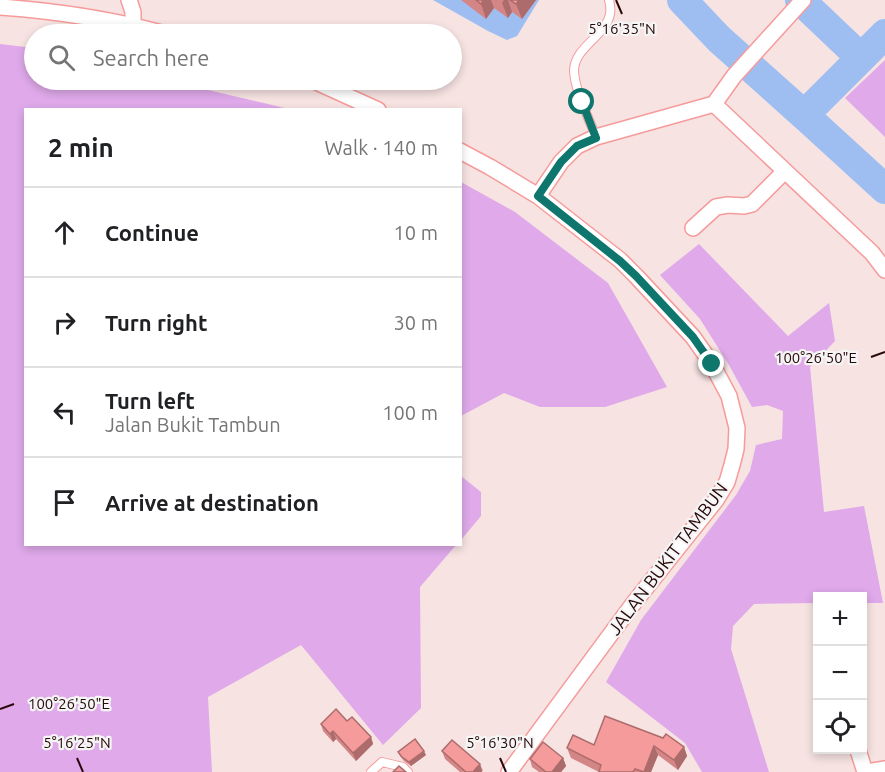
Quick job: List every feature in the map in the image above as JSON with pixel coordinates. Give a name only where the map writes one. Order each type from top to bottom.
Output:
[{"type":"street","points":[[129,0],[133,12],[133,24]]},
{"type":"street","points":[[538,196],[561,162],[577,146],[596,138],[714,104],[734,76],[803,0]]},
{"type":"street","points":[[0,7],[37,10],[127,24]]},
{"type":"street","points":[[334,90],[374,108]]},
{"type":"street","points":[[714,104],[872,253],[885,270]]},
{"type":"street","name":"JALAN BUKIT TAMBUN","points":[[462,153],[538,196],[636,276],[693,337],[712,364],[729,396],[737,428],[736,449],[732,465],[727,482],[716,500],[626,613],[509,772]]},
{"type":"street","points":[[693,228],[716,207],[752,204],[785,171]]},
{"type":"street","points":[[859,754],[866,772],[885,769]]},
{"type":"lane","points":[[596,138],[582,102],[574,71],[576,61],[607,24],[611,12],[609,0]]},
{"type":"lane","points":[[371,772],[382,762],[403,767],[408,772]]},
{"type":"shaded area","points":[[0,44],[24,47],[24,90],[208,90],[285,108],[24,108],[24,546],[455,546],[420,587],[421,708],[383,745],[301,645],[208,697],[212,772],[0,772]]},
{"type":"shaded area","points":[[885,60],[885,137],[845,98]]},
{"type":"shaded area","points":[[462,183],[515,212],[608,283],[667,387],[605,407],[540,407],[504,393],[462,415]]},
{"type":"shaded area","points":[[699,244],[788,336],[829,303],[835,341],[810,367],[824,512],[864,506],[883,603],[867,603],[867,592],[813,592],[813,603],[754,604],[733,626],[731,649],[769,772],[702,772],[685,743],[606,682],[641,620],[736,495],[750,471],[756,445],[782,439],[783,411],[767,405],[752,407],[700,319],[660,275]]},
{"type":"shaded area","points":[[462,477],[481,492],[481,516],[462,539]]},
{"type":"water","points":[[433,0],[539,0],[517,36],[507,40]]},
{"type":"building","points":[[336,709],[347,721],[352,717],[371,737],[353,753],[333,731],[330,734],[321,724]]},
{"type":"building","points":[[605,716],[663,738],[666,734],[684,747],[674,760],[654,746],[644,772],[635,769],[633,772],[599,772],[601,765],[567,748],[573,735],[594,745]]},
{"type":"building","points":[[415,739],[424,751],[409,762],[398,752]]},
{"type":"building","points":[[452,740],[480,764],[473,772],[466,772],[442,751]]},
{"type":"building","points":[[543,742],[563,758],[552,772],[546,772],[530,759]]},
{"type":"building","points":[[399,766],[406,772],[393,772]]},
{"type":"waterway","points":[[682,0],[719,39],[804,115],[885,34]]},
{"type":"waterway","points":[[800,0],[861,58]]},
{"type":"waterway","points":[[804,115],[885,189]]},
{"type":"route","points":[[582,102],[596,138],[577,146],[561,162],[538,196],[636,276],[693,337],[712,364]]}]
